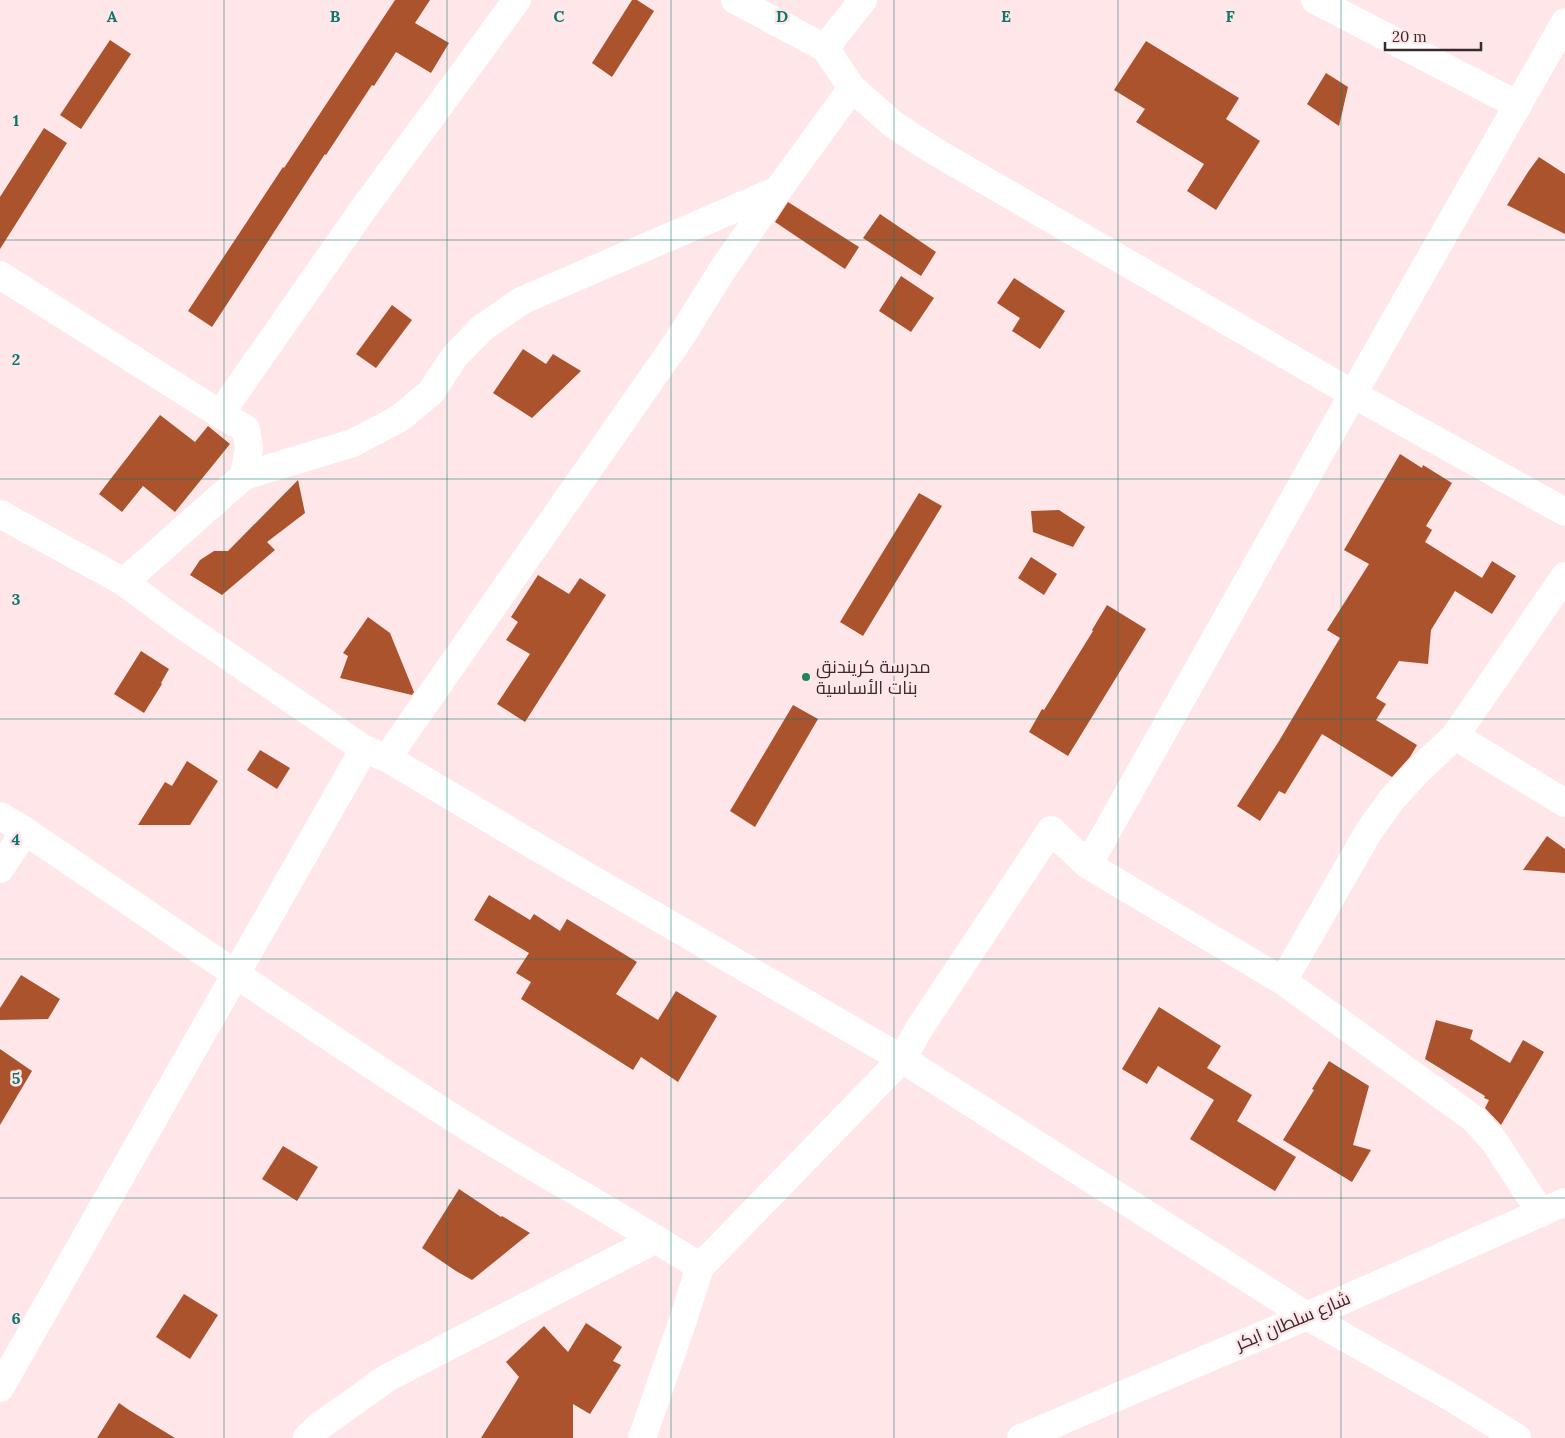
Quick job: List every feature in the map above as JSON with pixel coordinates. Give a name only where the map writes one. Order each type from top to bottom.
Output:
[{"type":"main road","points":[[220,414],[364,208],[517,0]]},
{"type":"main road","points":[[735,0],[825,48],[852,88],[894,125],[936,152],[1353,394],[1565,512]]},
{"type":"main road","points":[[825,48],[862,0]]},
{"type":"main road","points":[[1315,0],[1518,105]]},
{"type":"main road","points":[[1088,865],[1565,22]]},
{"type":"main road","points":[[0,1388],[236,974],[375,754],[680,338],[723,269],[852,88]]},
{"type":"main road","points":[[124,582],[244,476],[353,443],[400,418],[431,392],[455,356],[481,329],[521,301],[778,190]]},
{"type":"main road","points":[[0,275],[246,429],[249,448],[244,476]]},
{"type":"main road","points":[[0,514],[124,582],[175,620],[375,754],[902,1059],[1307,1316],[1449,1396],[1517,1438]]},
{"type":"main road","points":[[1282,981],[1369,831],[1392,799],[1455,736],[1565,576]]},
{"type":"main road","points":[[1455,736],[1565,803]]},
{"type":"main road","points":[[0,816],[445,1113],[700,1267]]},
{"type":"main road","points":[[642,1438],[700,1267],[902,1059],[919,1029],[1051,830],[1088,865],[1282,981],[1474,1119],[1553,1208]]},
{"type":"main road","points":[[0,870],[24,831]]},
{"type":"main road","name":"شارع سلطان ابكر","points":[[1021,1438],[1307,1316],[1553,1208]]},
{"type":"main road","points":[[307,1438],[317,1428],[387,1378],[656,1239]]},
{"type":"building","points":[[395,0],[430,0],[415,23],[449,43],[431,73],[396,52],[325,154],[212,327],[188,311]]},
{"type":"building","points":[[632,0],[637,0],[654,11],[612,77],[592,63]]},
{"type":"building","points":[[110,40],[131,54],[81,129],[60,115]]},
{"type":"building","points":[[1146,41],[1239,98],[1226,119],[1260,141],[1216,210],[1187,191],[1204,164],[1136,122],[1145,109],[1114,90]]},
{"type":"building","points":[[1326,73],[1348,87],[1339,126],[1307,104]]},
{"type":"building","points":[[44,128],[67,143],[0,249],[0,197]]},
{"type":"building","points":[[1539,157],[1565,174],[1565,234],[1507,205]]},
{"type":"building","points":[[788,202],[859,247],[845,269],[775,222]]},
{"type":"building","points":[[880,214],[936,252],[921,276],[863,238]]},
{"type":"building","points":[[901,276],[934,298],[911,332],[879,311]]},
{"type":"building","points":[[1014,278],[1065,311],[1040,349],[1012,331],[1020,318],[997,303]]},
{"type":"building","points":[[392,305],[412,320],[376,368],[356,354]]},
{"type":"building","points":[[523,349],[546,364],[553,354],[581,371],[532,418],[493,393]]},
{"type":"building","points":[[160,415],[195,442],[208,426],[230,444],[175,512],[143,486],[122,512],[99,494]]},
{"type":"building","points":[[1400,454],[1422,468],[1423,465],[1452,483],[1426,526],[1432,530],[1425,542],[1482,578],[1492,561],[1516,576],[1492,614],[1455,591],[1431,630],[1428,664],[1399,661],[1376,698],[1386,704],[1376,720],[1417,745],[1410,757],[1392,777],[1322,734],[1285,794],[1279,791],[1260,821],[1237,806],[1279,741],[1340,638],[1327,630],[1369,564],[1344,550]]},
{"type":"building","points":[[298,480],[305,513],[267,542],[275,550],[222,595],[190,575],[200,560],[214,551],[228,551]]},
{"type":"building","points":[[919,493],[942,506],[863,636],[840,622]]},
{"type":"building","points":[[1059,510],[1085,527],[1073,547],[1033,532],[1031,511]]},
{"type":"building","points":[[1031,557],[1057,574],[1044,595],[1018,578]]},
{"type":"building","points":[[538,575],[569,594],[580,578],[606,595],[525,722],[497,704],[530,654],[506,640],[518,622],[511,617]]},
{"type":"building","points":[[1107,605],[1146,629],[1068,756],[1029,732],[1093,631]]},
{"type":"building","points":[[368,617],[390,633],[414,692],[412,695],[340,678],[348,656],[343,653]]},
{"type":"building","points":[[141,651],[169,669],[144,713],[114,694]]},
{"type":"building","points":[[793,705],[818,719],[755,827],[730,811]]},
{"type":"building","points":[[260,750],[290,768],[277,789],[247,770]]},
{"type":"building","points":[[187,761],[218,781],[190,825],[138,825],[165,782],[172,786]]},
{"type":"building","points":[[1547,836],[1565,849],[1565,873],[1523,870]]},
{"type":"building","points":[[489,895],[530,920],[534,914],[560,931],[567,919],[637,962],[616,994],[658,1020],[676,991],[717,1016],[678,1082],[641,1057],[633,1070],[521,999],[531,982],[516,973],[529,953],[474,920]]},
{"type":"building","points":[[21,975],[60,999],[48,1019],[0,1020],[0,1008]]},
{"type":"building","points":[[1159,1007],[1221,1046],[1207,1068],[1252,1095],[1237,1121],[1296,1157],[1275,1191],[1190,1139],[1214,1100],[1158,1066],[1147,1084],[1122,1069]]},
{"type":"building","points":[[1436,1020],[1473,1030],[1470,1039],[1510,1063],[1523,1040],[1544,1052],[1501,1125],[1485,1108],[1489,1100],[1484,1098],[1485,1096],[1425,1059]]},
{"type":"building","points":[[0,1049],[32,1071],[0,1125]]},
{"type":"building","points":[[1329,1061],[1369,1086],[1353,1145],[1371,1150],[1352,1182],[1283,1140],[1314,1090],[1312,1089]]},
{"type":"building","points":[[283,1146],[318,1167],[297,1201],[262,1179]]},
{"type":"building","points":[[459,1189],[501,1217],[530,1233],[472,1280],[422,1248]]},
{"type":"building","points":[[184,1294],[218,1315],[190,1359],[156,1337]]},
{"type":"building","points":[[586,1323],[622,1347],[613,1361],[621,1365],[590,1414],[573,1404],[573,1438],[481,1438],[519,1377],[506,1362],[544,1326],[568,1352]]},
{"type":"building","points":[[119,1403],[129,1410],[175,1438],[97,1438]]},
{"type":"place","name":"مدرسة كريندنق بنات الأساسية","points":[[806,677]]}]
